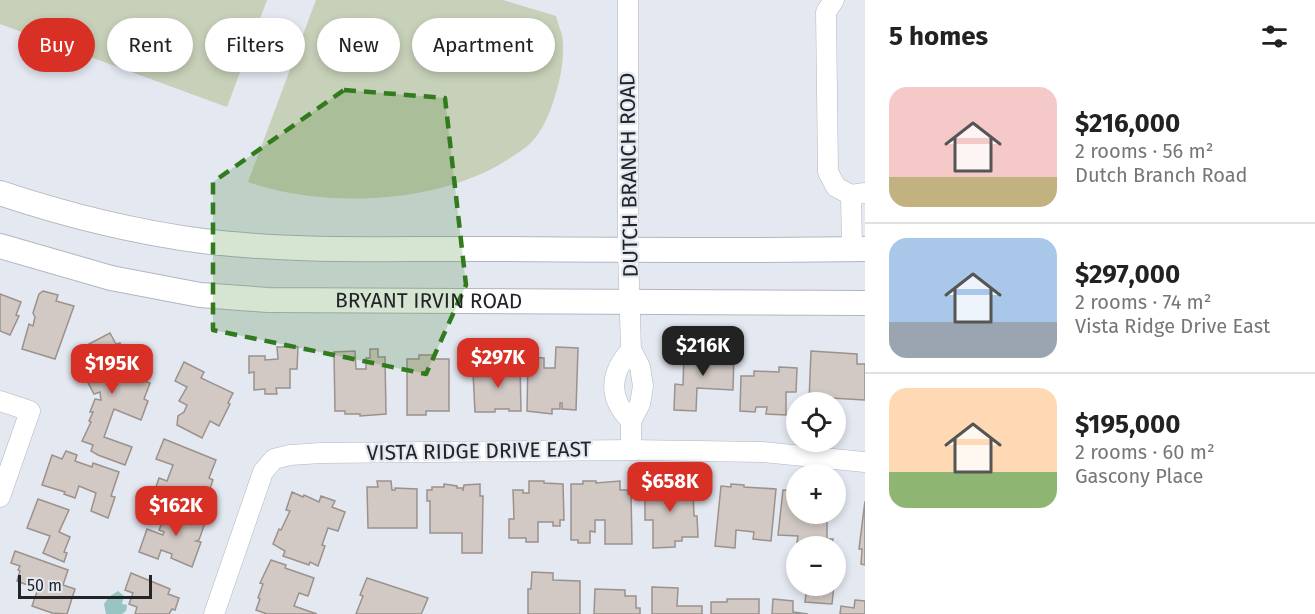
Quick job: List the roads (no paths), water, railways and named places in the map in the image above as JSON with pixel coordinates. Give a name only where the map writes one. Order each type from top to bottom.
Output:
[{"type":"main road","points":[[0,194],[52,210],[130,228],[204,241],[290,248],[717,251],[859,249]]},
{"type":"main road","name":"BRYANT IRVIN ROAD","points":[[0,246],[111,278],[200,295],[268,300],[631,304],[865,303]]},
{"type":"street","name":"DUTCH BRANCH ROAD","points":[[628,0],[628,250],[631,350],[640,367],[643,386],[640,404],[631,421],[631,450]]},
{"type":"street","points":[[834,0],[826,12],[828,171],[836,187],[858,194],[859,249]]},
{"type":"street","points":[[631,350],[621,360],[614,386],[621,411],[631,421]]},
{"type":"street","points":[[0,401],[30,411],[0,497]]},
{"type":"street","name":"VISTA RIDGE DRIVE EAST","points":[[214,614],[263,472],[274,459],[290,455],[631,450],[762,452],[865,462]]}]
